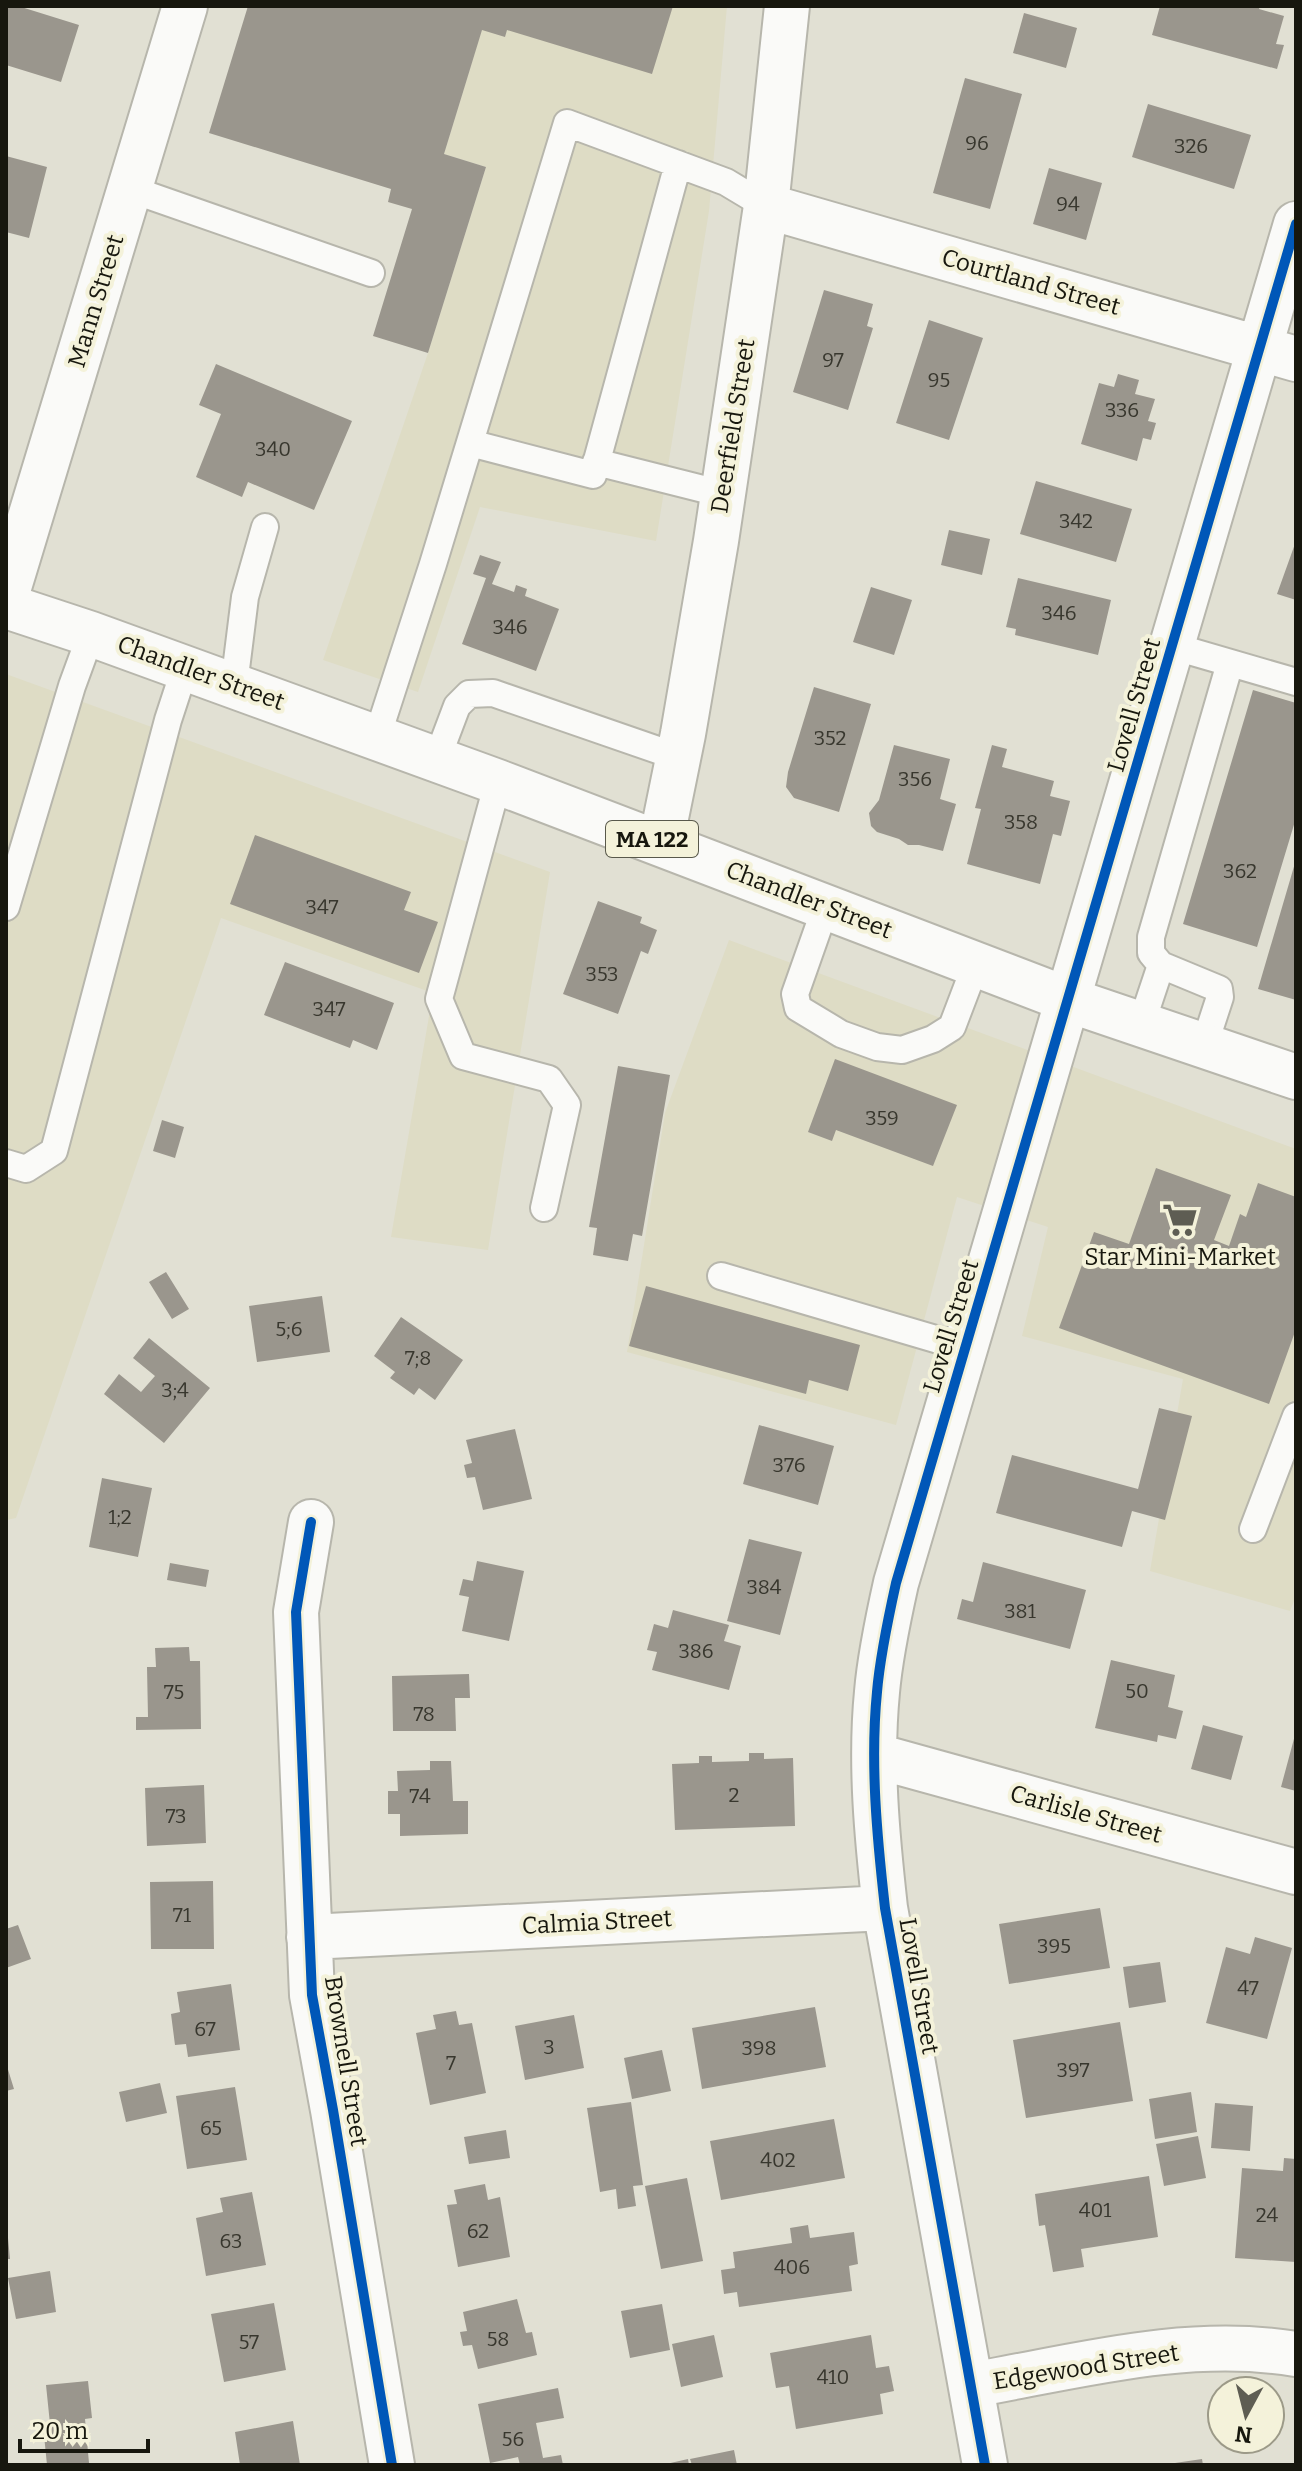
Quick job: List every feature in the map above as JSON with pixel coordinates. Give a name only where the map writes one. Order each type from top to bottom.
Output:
[{"type":"street","name":"Mann Street","points":[[6,597],[185,6]]},
{"type":"street","name":"Deerfield Street","points":[[661,842],[723,494],[766,206],[787,6]]},
{"type":"street","name":"Courtland Street","points":[[766,206],[1278,354]]},
{"type":"street","name":"Lovell Street","points":[[985,2465],[885,1908],[876,1832],[876,1694],[896,1583],[1172,646],[1278,354],[1296,224]]},
{"type":"street","name":"Chandler Street","points":[[6,606],[234,685],[661,842],[1069,1000],[1296,1077]]},
{"type":"street","name":"Brownell Street","points":[[311,1522],[296,1612],[312,1995],[392,2465]]},
{"type":"street","name":"Carlisle Street","points":[[876,1756],[1296,1872]]},
{"type":"street","name":"Calmia Street","points":[[309,1937],[885,1908]]},
{"type":"street","name":"Edgewood Street","points":[[972,2385],[1164,2350],[1259,2348],[1296,2354]]},
{"type":"lane","points":[[377,737],[567,123],[726,182],[766,206]]},
{"type":"lane","points":[[470,443],[593,475],[678,164]]},
{"type":"lane","points":[[130,189],[371,273]]},
{"type":"lane","points":[[596,462],[723,494]]},
{"type":"lane","points":[[234,685],[245,597],[265,527]]},
{"type":"lane","points":[[6,907],[72,686],[91,634]]},
{"type":"lane","points":[[1172,646],[1296,682]]},
{"type":"lane","points":[[1204,1046],[1220,997],[1219,989],[1161,965],[1151,953],[1151,937],[1230,663]]},
{"type":"lane","points":[[6,1163],[26,1169],[54,1151],[168,720],[185,668]]},
{"type":"lane","points":[[437,759],[457,706],[469,694],[493,693],[678,757]]},
{"type":"lane","points":[[498,782],[439,999],[463,1056],[549,1079],[567,1105],[544,1208]]},
{"type":"lane","points":[[826,906],[795,994],[798,1008],[841,1034],[877,1047],[902,1050],[933,1039],[952,1027],[976,964]]},
{"type":"lane","points":[[1141,1025],[1161,965]]},
{"type":"lane","points":[[721,1276],[966,1348]]},
{"type":"lane","points":[[1253,1529],[1296,1416]]},
{"type":"shaded area","points":[[489,6],[727,6],[709,211],[656,541],[480,507],[418,692],[323,660],[428,353],[486,167],[444,154]]},
{"type":"shaded area","points":[[6,674],[550,872],[488,1250],[391,1237],[433,993],[221,918],[16,1518],[6,1520]]},
{"type":"shaded area","points":[[729,940],[1296,1149],[1296,1596],[1290,1611],[1150,1571],[1183,1379],[1022,1336],[1048,1227],[957,1197],[896,1425],[627,1352],[665,1113]]},
{"type":"building","points":[[6,6],[18,6],[79,25],[61,82],[6,65]]},
{"type":"building","points":[[248,6],[673,6],[652,74],[507,30],[505,37],[482,30],[444,154],[486,167],[428,353],[373,336],[412,209],[388,202],[391,189],[209,133]]},
{"type":"building","points":[[1160,6],[1260,6],[1259,9],[1284,16],[1276,44],[1284,45],[1277,69],[1152,35]]},
{"type":"building","points":[[1024,13],[1077,28],[1066,68],[1013,53]]},
{"type":"building","points":[[965,78],[1022,94],[990,209],[933,193]]},
{"type":"building","points":[[1148,104],[1251,135],[1234,189],[1132,157]]},
{"type":"building","points":[[6,156],[47,167],[29,238],[6,232]]},
{"type":"building","points":[[1049,168],[1102,183],[1086,240],[1033,224]]},
{"type":"building","points":[[824,290],[873,304],[867,326],[873,328],[848,410],[793,392]]},
{"type":"building","points":[[929,320],[983,338],[949,440],[896,423]]},
{"type":"building","points":[[216,364],[352,421],[314,510],[248,482],[242,497],[196,477],[221,414],[199,405]]},
{"type":"building","points":[[1118,374],[1139,380],[1135,394],[1155,399],[1148,421],[1156,423],[1151,440],[1143,438],[1137,461],[1081,444],[1099,383],[1114,387]]},
{"type":"building","points":[[1036,481],[1132,509],[1116,562],[1020,534]]},
{"type":"building","points":[[949,530],[990,539],[982,575],[941,565]]},
{"type":"building","points":[[1296,541],[1296,600],[1277,594]]},
{"type":"building","points":[[480,555],[501,562],[492,584],[514,592],[516,585],[527,589],[525,596],[559,609],[536,671],[462,644],[486,578],[473,574]]},
{"type":"building","points":[[1018,578],[1111,600],[1098,655],[1015,635],[1016,629],[1006,627]]},
{"type":"building","points":[[871,587],[912,600],[894,655],[853,642]]},
{"type":"building","points":[[814,687],[871,704],[839,812],[794,798],[786,787]]},
{"type":"building","points":[[1253,690],[1296,703],[1296,818],[1257,947],[1183,924]]},
{"type":"building","points":[[894,745],[950,759],[940,799],[956,804],[943,851],[908,845],[877,832],[871,826],[869,813],[879,800]]},
{"type":"building","points":[[992,745],[1007,749],[1002,767],[1054,781],[1050,796],[1070,801],[1061,836],[1053,834],[1040,884],[967,864],[981,809],[975,808]]},
{"type":"building","points":[[255,835],[411,892],[404,910],[438,922],[419,973],[230,904]]},
{"type":"building","points":[[1296,863],[1296,1000],[1258,989]]},
{"type":"building","points":[[598,901],[642,917],[640,923],[657,930],[648,954],[641,951],[618,1014],[563,994]]},
{"type":"building","points":[[285,962],[394,1003],[377,1050],[353,1040],[350,1048],[264,1015]]},
{"type":"building","points":[[835,1059],[957,1105],[933,1166],[836,1130],[832,1141],[808,1132]]},
{"type":"building","points":[[618,1066],[670,1075],[642,1236],[633,1234],[628,1261],[593,1255],[597,1228],[589,1227]]},
{"type":"building","points":[[162,1120],[184,1127],[175,1158],[153,1151]]},
{"type":"building","points":[[1156,1168],[1231,1195],[1214,1240],[1229,1246],[1240,1214],[1246,1217],[1258,1183],[1296,1197],[1296,1329],[1269,1404],[1059,1328],[1094,1232],[1129,1244]]},
{"type":"building","points":[[166,1272],[189,1309],[172,1319],[149,1282]]},
{"type":"building","points":[[646,1286],[860,1345],[848,1391],[809,1380],[806,1394],[629,1346]]},
{"type":"building","points":[[322,1296],[330,1352],[257,1362],[249,1306]]},
{"type":"building","points":[[401,1317],[463,1360],[435,1400],[419,1388],[414,1395],[390,1378],[395,1372],[374,1356]]},
{"type":"building","points":[[149,1338],[210,1388],[164,1443],[104,1394],[119,1374],[141,1392],[155,1376],[133,1358]]},
{"type":"building","points":[[1159,1408],[1192,1416],[1165,1520],[1132,1511],[1122,1547],[996,1513],[1012,1455],[1138,1489]]},
{"type":"building","points":[[759,1425],[834,1446],[818,1505],[743,1484]]},
{"type":"building","points":[[515,1429],[532,1499],[483,1510],[475,1477],[467,1478],[464,1465],[472,1463],[466,1440]]},
{"type":"building","points":[[102,1478],[152,1488],[138,1557],[89,1547]]},
{"type":"building","points":[[749,1539],[802,1552],[780,1635],[727,1621]]},
{"type":"building","points":[[477,1561],[524,1571],[509,1641],[462,1631],[469,1597],[459,1595],[463,1579],[473,1581]]},
{"type":"building","points":[[983,1562],[1086,1590],[1070,1649],[957,1619],[962,1599],[973,1602]]},
{"type":"building","points":[[170,1563],[209,1570],[206,1587],[167,1580]]},
{"type":"building","points":[[673,1610],[729,1625],[724,1641],[741,1646],[729,1690],[652,1670],[657,1652],[647,1650],[654,1624],[668,1628]]},
{"type":"building","points":[[189,1647],[190,1661],[200,1661],[201,1729],[136,1730],[136,1717],[148,1717],[147,1667],[156,1667],[155,1648]]},
{"type":"building","points":[[1111,1660],[1175,1675],[1168,1707],[1183,1711],[1176,1739],[1158,1735],[1157,1742],[1095,1728]]},
{"type":"building","points":[[469,1674],[470,1698],[455,1698],[456,1731],[393,1731],[392,1676]]},
{"type":"building","points":[[1203,1725],[1243,1736],[1231,1780],[1191,1769]]},
{"type":"building","points":[[1296,1735],[1296,1791],[1281,1787]]},
{"type":"building","points":[[749,1753],[764,1753],[764,1759],[793,1758],[795,1826],[675,1830],[672,1764],[699,1763],[699,1756],[712,1756],[712,1762],[749,1761]]},
{"type":"building","points":[[430,1761],[451,1761],[453,1801],[468,1801],[468,1834],[400,1836],[400,1814],[388,1814],[388,1791],[398,1791],[397,1771],[430,1770]]},
{"type":"building","points":[[204,1785],[206,1843],[147,1846],[145,1788]]},
{"type":"building","points":[[213,1881],[214,1949],[151,1949],[150,1882]]},
{"type":"building","points":[[1100,1908],[1110,1968],[1009,1984],[999,1924]]},
{"type":"building","points":[[18,1925],[31,1959],[6,1968],[6,1929]]},
{"type":"building","points":[[1255,1937],[1292,1948],[1267,2039],[1206,2023],[1226,1947],[1250,1954]]},
{"type":"building","points":[[1160,1962],[1166,2002],[1129,2008],[1123,1967]]},
{"type":"building","points":[[231,1984],[240,2050],[188,2057],[186,2044],[175,2045],[171,2014],[180,2012],[177,1992]]},
{"type":"building","points":[[815,2007],[826,2067],[702,2089],[692,2028]]},
{"type":"building","points":[[456,2011],[459,2025],[472,2023],[486,2093],[430,2105],[416,2033],[436,2029],[433,2015]]},
{"type":"building","points":[[574,2015],[584,2068],[525,2080],[515,2026]]},
{"type":"building","points":[[1120,2022],[1133,2101],[1026,2118],[1013,2040]]},
{"type":"building","points":[[662,2050],[671,2091],[632,2099],[624,2058]]},
{"type":"building","points":[[6,2063],[14,2089],[6,2091]]},
{"type":"building","points":[[160,2083],[167,2113],[126,2122],[119,2092]]},
{"type":"building","points":[[235,2087],[247,2160],[187,2169],[176,2096]]},
{"type":"building","points":[[1191,2092],[1197,2132],[1155,2139],[1149,2099]]},
{"type":"building","points":[[631,2102],[643,2185],[633,2186],[636,2206],[618,2209],[616,2189],[600,2192],[587,2108]]},
{"type":"building","points":[[1215,2103],[1253,2106],[1250,2151],[1211,2148]]},
{"type":"building","points":[[834,2119],[845,2178],[721,2200],[710,2141]]},
{"type":"building","points":[[506,2130],[510,2158],[469,2164],[464,2137]]},
{"type":"building","points":[[1198,2136],[1206,2178],[1164,2186],[1156,2144]]},
{"type":"building","points":[[1284,2158],[1296,2159],[1296,2262],[1235,2258],[1242,2168],[1283,2171]]},
{"type":"building","points":[[1149,2176],[1158,2237],[1081,2249],[1084,2267],[1053,2272],[1045,2225],[1039,2226],[1035,2194]]},
{"type":"building","points":[[687,2178],[703,2261],[661,2269],[645,2186]]},
{"type":"building","points":[[485,2184],[488,2200],[500,2197],[510,2257],[458,2267],[447,2205],[457,2204],[454,2190]]},
{"type":"building","points":[[252,2192],[266,2265],[206,2276],[196,2218],[223,2212],[220,2198]]},
{"type":"building","points":[[808,2225],[810,2238],[854,2232],[858,2264],[849,2266],[852,2291],[739,2307],[737,2292],[724,2294],[721,2270],[735,2268],[733,2252],[792,2243],[790,2228]]},
{"type":"building","points":[[8,2238],[10,2259],[6,2259]]},
{"type":"building","points":[[50,2271],[56,2312],[16,2319],[8,2278]]},
{"type":"building","points":[[517,2299],[526,2333],[532,2332],[537,2355],[478,2369],[472,2345],[463,2346],[460,2332],[467,2331],[463,2312]]},
{"type":"building","points":[[274,2303],[286,2370],[224,2382],[211,2314]]},
{"type":"building","points":[[662,2304],[670,2350],[630,2358],[621,2311]]},
{"type":"building","points":[[714,2335],[723,2377],[681,2387],[672,2344]]},
{"type":"building","points":[[871,2335],[876,2368],[889,2366],[894,2391],[880,2394],[883,2414],[796,2429],[789,2386],[776,2388],[770,2353]]},
{"type":"building","points":[[88,2381],[92,2418],[85,2419],[89,2463],[47,2465],[43,2425],[50,2424],[46,2385]]},
{"type":"building","points":[[558,2388],[564,2418],[536,2423],[543,2458],[561,2455],[563,2465],[520,2465],[518,2457],[490,2463],[478,2404]]},
{"type":"building","points":[[293,2421],[300,2465],[240,2465],[235,2432]]},
{"type":"building","points":[[734,2450],[737,2465],[692,2465],[690,2459]]},
{"type":"building","points":[[688,2459],[689,2465],[666,2465],[666,2464]]},
{"type":"building","points":[[1202,2459],[1203,2465],[1175,2465],[1175,2463]]},
{"type":"cycle path","points":[[985,2465],[885,1908],[874,1773],[880,1665],[896,1583],[1296,224]]},
{"type":"cycle path","points":[[311,1522],[296,1612],[312,1995],[392,2465]]},
{"type":"place","name":"Star Mini-Market","points":[[1180,1220]]}]
